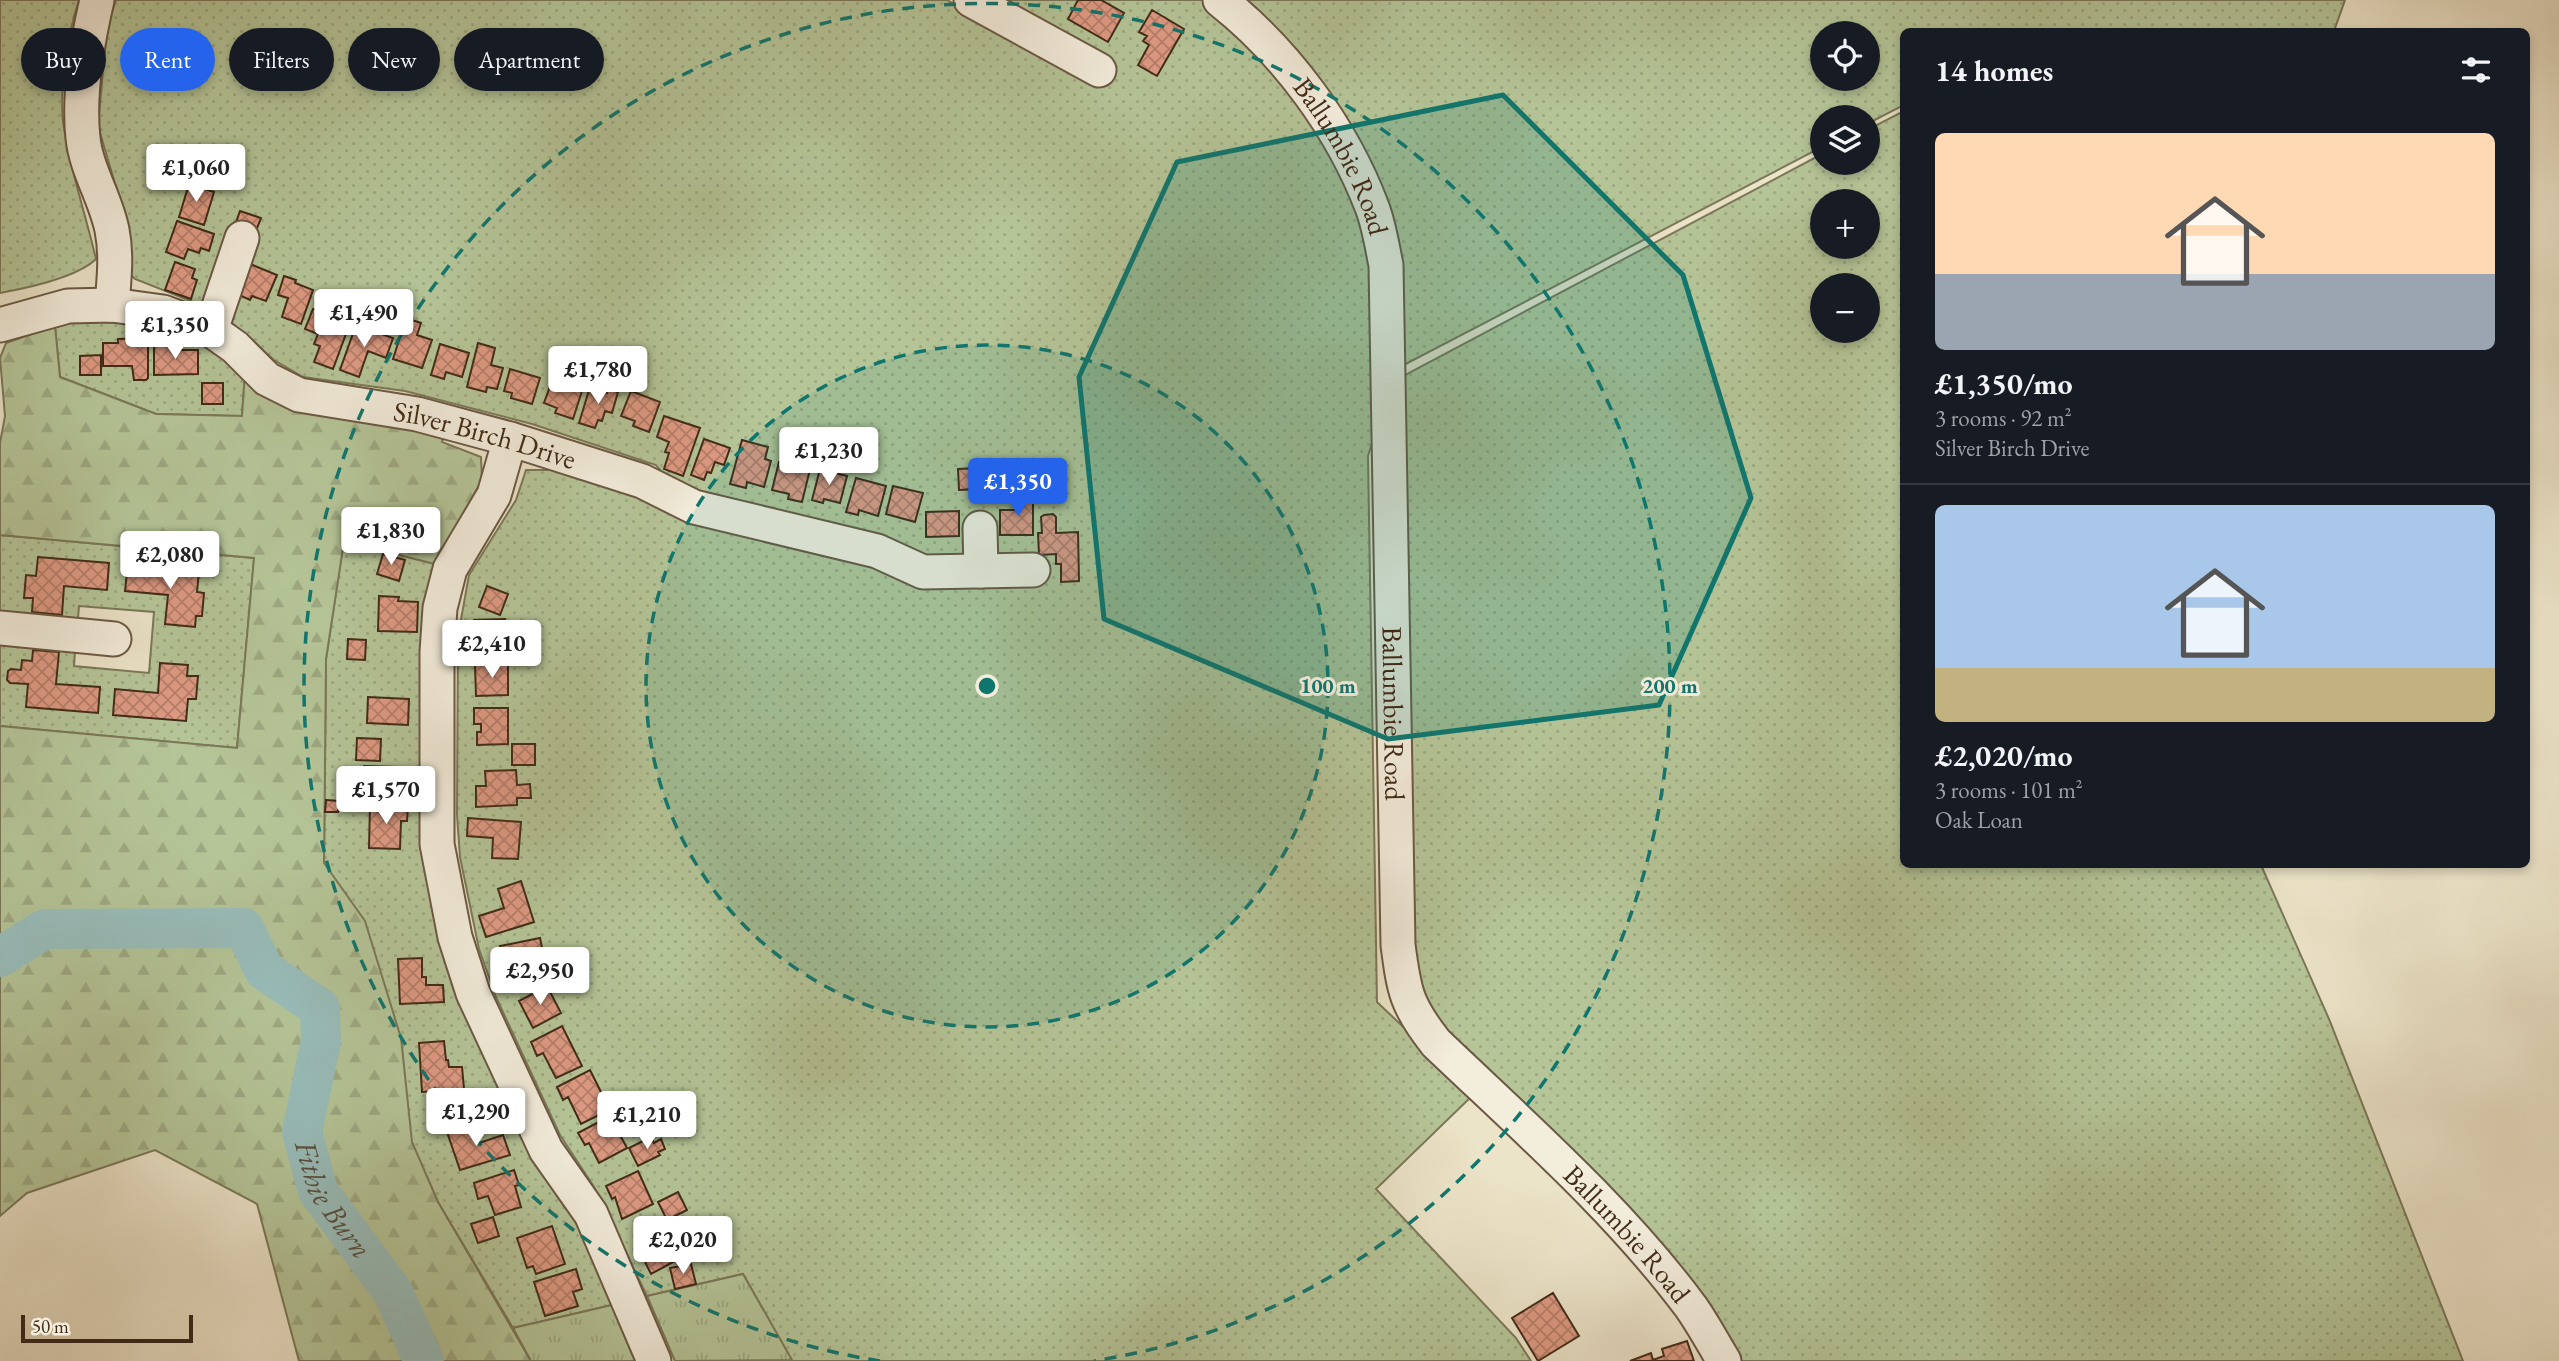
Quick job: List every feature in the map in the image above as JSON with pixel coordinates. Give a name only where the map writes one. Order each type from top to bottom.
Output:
[{"type":"street","points":[[97,0],[88,46],[81,114],[83,141],[112,229],[116,258],[112,304]]},
{"type":"street","points":[[971,0],[1099,70]]},
{"type":"street","name":"Ballumbie Road","points":[[1220,0],[1243,18],[1296,76],[1336,132],[1373,208],[1387,265],[1398,945],[1404,989],[1416,1018],[1436,1043],[1585,1186],[1642,1247],[1692,1307],[1724,1361]]},
{"type":"street","points":[[211,330],[242,238]]},
{"type":"street","name":"Silver Birch Drive","points":[[0,325],[68,306],[112,304],[163,312],[211,330],[235,346],[267,379],[299,395],[417,414],[510,439],[642,481],[694,507],[877,551],[923,572],[1033,570]]},
{"type":"street","points":[[510,439],[494,495],[450,569],[440,608],[437,652],[437,844],[455,937],[477,1004],[546,1150],[591,1214],[654,1361]]},
{"type":"street","points":[[980,528],[981,571]]},
{"type":"street","points":[[0,628],[114,639]]},
{"type":"highlighted area","points":[[1503,95],[1683,275],[1751,498],[1659,705],[1388,739],[1104,619],[1079,377],[1177,162]]},
{"type":"green space","points":[[0,0],[79,0],[71,28],[21,28],[21,91],[63,91],[64,128],[96,259],[88,266],[64,277],[0,293]]},
{"type":"green space","points":[[116,0],[947,0],[954,4],[960,1],[1054,52],[1054,59],[1083,75],[1089,72],[1096,76],[1102,66],[983,0],[1204,0],[1264,51],[1276,36],[1239,0],[2345,0],[2335,28],[1900,28],[1900,107],[1880,117],[1880,105],[1810,105],[1810,153],[1396,369],[1368,456],[1377,1002],[1474,1094],[1376,1189],[1516,1338],[1531,1361],[789,1361],[791,1360],[743,1274],[647,1296],[594,1187],[560,1135],[496,997],[479,949],[460,857],[457,815],[458,636],[469,575],[516,500],[526,470],[557,470],[558,463],[671,501],[687,516],[875,560],[922,581],[1032,579],[1032,561],[1000,557],[993,547],[988,528],[969,529],[970,545],[964,556],[950,564],[915,559],[879,542],[678,491],[656,465],[532,424],[405,391],[303,377],[274,360],[225,317],[253,238],[234,231],[208,308],[135,279],[130,274],[132,254],[124,214],[98,126],[101,91],[106,91],[107,26]]},
{"type":"green space","points":[[1900,113],[1900,868],[2262,868],[2329,1019],[2463,1361],[1739,1361],[1442,1035],[1415,994],[1407,797],[1405,375],[1810,160],[1810,175],[1880,175],[1880,123]]},
{"type":"green space","points":[[106,314],[204,338],[245,373],[242,416],[156,414],[60,377],[55,326],[22,337],[21,329]]},
{"type":"green space","points":[[55,326],[60,377],[156,414],[242,416],[245,373],[445,433],[442,442],[481,457],[482,480],[435,564],[344,541],[326,659],[324,863],[365,921],[401,1038],[412,1142],[438,1202],[531,1361],[299,1361],[257,1204],[155,1150],[27,1193],[0,1216],[0,726],[237,748],[254,558],[0,535],[0,443],[5,416],[0,358],[6,343]]},
{"type":"green space","points":[[0,535],[254,558],[237,748],[0,726],[0,641],[75,651],[74,666],[149,673],[154,612],[79,606],[78,618],[59,620],[0,614]]},
{"type":"green space","points":[[344,540],[435,564],[423,847],[455,992],[531,1158],[582,1229],[612,1305],[513,1328],[438,1202],[411,1142],[401,1038],[324,863],[326,659]]},
{"type":"green space","points":[[743,1274],[792,1360],[675,1361],[647,1296]]},
{"type":"green space","points":[[612,1305],[635,1361],[531,1361],[513,1328]]},
{"type":"building","points":[[1078,0],[1101,0],[1124,13],[1108,42],[1068,19]]},
{"type":"building","points":[[1152,10],[1184,29],[1157,76],[1138,65],[1149,45],[1143,41],[1147,36],[1139,32]]},
{"type":"building","points":[[189,184],[214,192],[204,225],[179,217]]},
{"type":"building","points":[[240,211],[261,218],[253,238],[233,231]]},
{"type":"building","points":[[177,221],[214,234],[209,251],[201,248],[199,253],[188,249],[184,259],[166,252]]},
{"type":"building","points":[[175,262],[195,269],[192,278],[197,280],[191,299],[165,290]]},
{"type":"building","points":[[250,264],[277,275],[266,301],[252,296],[250,300],[237,294]]},
{"type":"building","points":[[284,276],[313,290],[301,324],[282,317],[288,298],[278,295]]},
{"type":"building","points":[[313,309],[350,323],[333,369],[314,362],[320,346],[314,344],[318,334],[305,329]]},
{"type":"building","points":[[406,318],[421,323],[417,335],[432,340],[422,368],[393,359]]},
{"type":"building","points":[[356,325],[393,338],[386,358],[368,351],[359,377],[340,370]]},
{"type":"building","points":[[148,338],[146,380],[134,380],[132,366],[103,366],[103,343],[118,343],[118,339]]},
{"type":"building","points":[[478,343],[495,348],[491,365],[503,368],[497,389],[487,387],[486,392],[467,387]]},
{"type":"building","points":[[440,344],[469,353],[462,377],[446,372],[444,379],[431,375]]},
{"type":"building","points":[[154,346],[171,346],[171,350],[198,350],[198,374],[154,375]]},
{"type":"building","points":[[101,355],[101,375],[80,375],[80,356]]},
{"type":"building","points":[[510,369],[540,378],[532,404],[511,398],[512,393],[504,391]]},
{"type":"building","points":[[552,381],[582,391],[573,419],[555,413],[557,408],[544,403]]},
{"type":"building","points":[[202,383],[223,383],[223,404],[202,404]]},
{"type":"building","points":[[590,387],[607,393],[608,389],[618,392],[612,413],[605,411],[602,421],[598,420],[595,428],[579,423]]},
{"type":"building","points":[[631,391],[660,402],[649,432],[633,426],[635,421],[621,416]]},
{"type":"building","points":[[664,416],[700,428],[683,476],[664,469],[669,453],[665,452],[669,442],[657,437]]},
{"type":"building","points":[[704,439],[730,448],[724,465],[715,462],[711,473],[707,472],[704,480],[691,475]]},
{"type":"building","points":[[742,440],[768,447],[765,459],[771,461],[764,487],[747,482],[746,488],[730,484]]},
{"type":"building","points":[[800,453],[813,457],[802,502],[788,499],[789,494],[772,490],[779,462],[797,466]]},
{"type":"building","points":[[979,468],[999,468],[999,489],[979,489]]},
{"type":"building","points":[[979,468],[979,489],[959,490],[958,469]]},
{"type":"building","points":[[820,469],[847,476],[840,503],[824,499],[823,503],[812,500]]},
{"type":"building","points":[[856,478],[886,486],[878,516],[859,510],[858,515],[846,512]]},
{"type":"building","points":[[893,486],[923,493],[915,522],[886,514]]},
{"type":"building","points":[[1033,495],[1033,535],[1000,535],[1000,510],[1018,510],[1018,496]]},
{"type":"building","points":[[959,511],[959,536],[926,537],[926,512]]},
{"type":"building","points":[[1053,514],[1056,517],[1056,533],[1078,532],[1079,581],[1061,582],[1061,564],[1056,564],[1056,554],[1039,555],[1038,533],[1042,533],[1041,517]]},
{"type":"building","points":[[383,554],[405,560],[399,581],[377,574]]},
{"type":"building","points":[[38,557],[109,563],[107,590],[64,586],[62,615],[32,612],[33,598],[24,598],[26,575],[36,576]]},
{"type":"building","points":[[128,564],[199,571],[197,592],[204,593],[202,616],[196,616],[195,627],[165,624],[168,595],[125,591]]},
{"type":"building","points":[[487,586],[508,594],[500,615],[479,607]]},
{"type":"building","points":[[379,596],[418,602],[417,632],[378,631]]},
{"type":"building","points":[[505,619],[506,657],[475,658],[474,620]]},
{"type":"building","points":[[348,639],[366,640],[365,660],[347,659]]},
{"type":"building","points":[[33,650],[59,652],[56,684],[100,687],[98,713],[26,707],[28,684],[10,683],[7,680],[8,671],[21,670],[22,660],[32,661]]},
{"type":"building","points":[[160,663],[188,665],[187,676],[198,676],[196,699],[188,699],[186,721],[113,715],[115,689],[158,693]]},
{"type":"building","points":[[475,665],[508,665],[508,695],[476,696]]},
{"type":"building","points":[[368,697],[409,699],[408,725],[367,723]]},
{"type":"building","points":[[474,708],[508,708],[508,744],[477,745],[477,732],[481,732],[481,724],[474,724]]},
{"type":"building","points":[[357,738],[381,739],[380,761],[356,760]]},
{"type":"building","points":[[512,744],[535,744],[535,765],[512,765]]},
{"type":"building","points":[[364,766],[398,767],[397,799],[363,798],[364,788],[353,788],[353,775],[364,775]]},
{"type":"building","points":[[516,770],[517,785],[530,784],[531,798],[517,798],[517,805],[476,807],[476,786],[486,786],[485,771]]},
{"type":"building","points":[[326,800],[339,801],[338,812],[325,812]]},
{"type":"building","points":[[370,805],[408,806],[407,821],[401,821],[400,849],[369,848]]},
{"type":"building","points":[[468,818],[521,822],[518,859],[492,858],[493,838],[467,836]]},
{"type":"building","points":[[521,881],[534,922],[486,937],[479,916],[504,908],[498,889]]},
{"type":"building","points":[[540,938],[547,972],[516,978],[513,963],[504,965],[500,946]]},
{"type":"building","points":[[422,958],[422,977],[426,977],[426,985],[443,985],[444,1002],[400,1004],[398,959]]},
{"type":"building","points":[[547,986],[561,1013],[533,1028],[519,1001]]},
{"type":"building","points":[[562,1026],[582,1066],[556,1078],[543,1053],[537,1056],[531,1042]]},
{"type":"building","points":[[444,1041],[449,1067],[462,1067],[464,1089],[422,1092],[419,1043]]},
{"type":"building","points":[[590,1070],[605,1100],[598,1103],[603,1113],[581,1124],[568,1097],[563,1100],[557,1087]]},
{"type":"building","points":[[610,1116],[627,1148],[599,1163],[589,1143],[585,1145],[578,1133]]},
{"type":"building","points":[[467,1125],[468,1128],[473,1126],[479,1143],[503,1135],[510,1155],[460,1170],[447,1132]]},
{"type":"building","points":[[651,1137],[654,1143],[661,1139],[665,1149],[658,1152],[660,1155],[638,1166],[629,1148]]},
{"type":"building","points":[[514,1170],[519,1185],[515,1186],[521,1207],[495,1215],[488,1196],[478,1199],[474,1183]]},
{"type":"building","points":[[638,1171],[653,1204],[622,1219],[615,1197],[612,1199],[606,1186]]},
{"type":"building","points":[[678,1192],[687,1210],[667,1220],[658,1202]]},
{"type":"building","points":[[493,1217],[499,1236],[478,1243],[471,1224]]},
{"type":"building","points":[[671,1225],[675,1233],[686,1227],[691,1228],[694,1234],[681,1244],[686,1255],[651,1274],[643,1258],[648,1255],[640,1241]]},
{"type":"building","points":[[552,1226],[565,1264],[536,1274],[533,1266],[527,1268],[517,1238]]},
{"type":"building","points":[[691,1264],[696,1284],[675,1289],[670,1268]]},
{"type":"building","points":[[576,1269],[582,1289],[573,1292],[578,1306],[545,1316],[534,1282]]},
{"type":"building","points":[[1553,1293],[1579,1336],[1538,1361],[1512,1318]]},
{"type":"building","points":[[1687,1341],[1694,1361],[1630,1361],[1651,1353],[1653,1360],[1664,1356],[1662,1349]]},
{"type":"waterway","name":"Fithie Burn","points":[[0,957],[45,929],[244,928],[264,970],[320,1008],[321,1041],[302,1132],[318,1191],[393,1292],[424,1361]]}]
